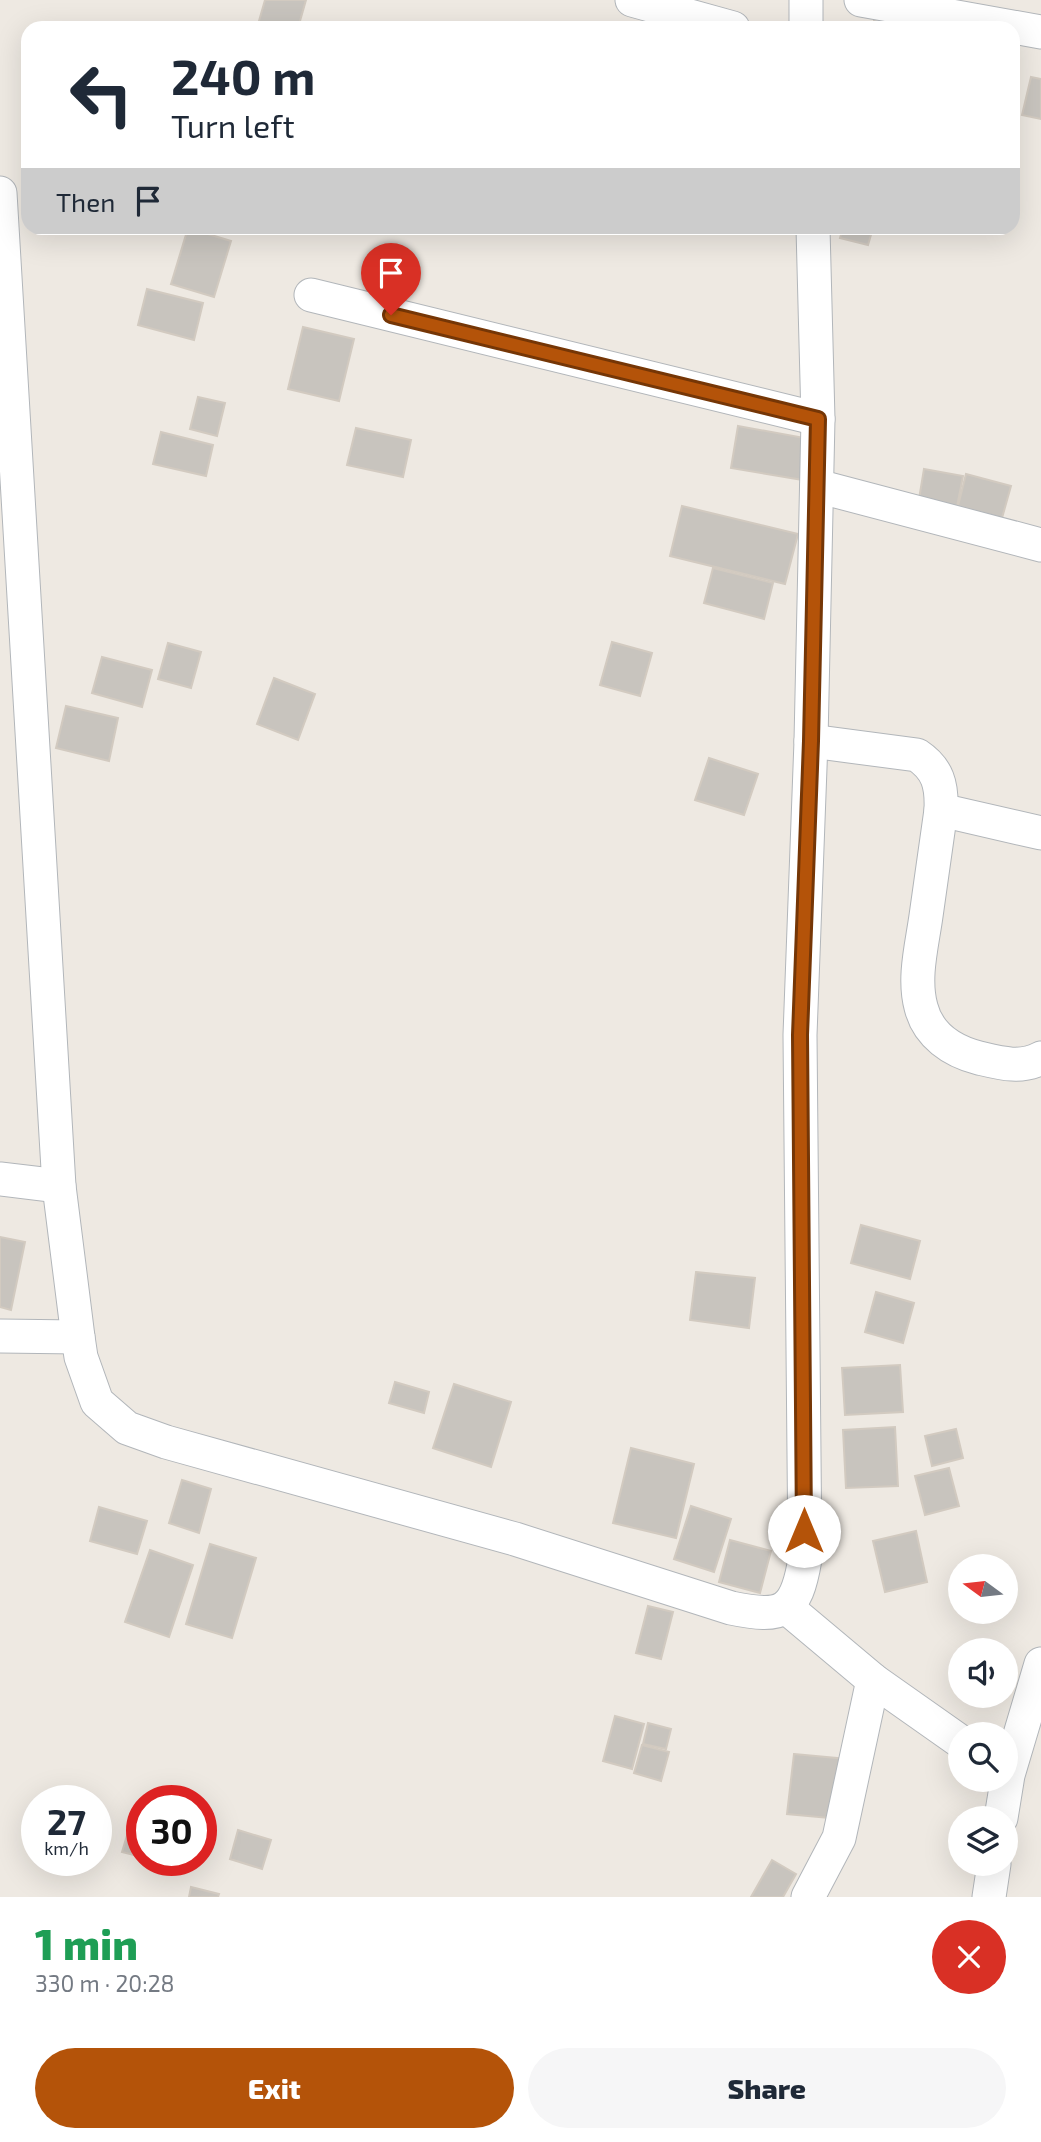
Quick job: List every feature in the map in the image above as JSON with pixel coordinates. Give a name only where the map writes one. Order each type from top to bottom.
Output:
[{"type":"street","points":[[632,0],[708,21]]},
{"type":"street","points":[[806,0],[806,21]]},
{"type":"street","points":[[861,0],[979,21]]},
{"type":"street","points":[[1020,28],[1041,32]]},
{"type":"street","points":[[0,193],[58,1186],[81,1357],[97,1402],[127,1429],[166,1442],[515,1539],[731,1608],[765,1614],[786,1607],[794,1597],[802,1578],[805,1559],[800,1035],[817,486],[813,235]]},
{"type":"street","points":[[311,295],[818,419]]},
{"type":"street","points":[[817,486],[1041,545]]},
{"type":"street","points":[[811,741],[917,755],[929,763],[937,774],[942,790],[942,810],[920,959],[918,986],[921,1008],[930,1026],[946,1045],[968,1055],[1022,1066],[1041,1058]]},
{"type":"street","points":[[942,810],[1041,833]]},
{"type":"street","points":[[0,1179],[58,1186]]},
{"type":"street","points":[[0,1336],[78,1337]]},
{"type":"street","points":[[786,1607],[873,1680],[948,1733]]},
{"type":"street","points":[[1018,1738],[1041,1664]]},
{"type":"street","points":[[808,1897],[839,1838],[873,1680]]},
{"type":"street","points":[[989,1897],[992,1876]]},
{"type":"building","points":[[265,0],[306,0],[300,21],[259,21]]},
{"type":"building","points":[[1031,77],[1041,79],[1041,119],[1022,115]]},
{"type":"building","points":[[186,235],[211,235],[231,241],[214,297],[171,284]]},
{"type":"building","points":[[841,235],[871,235],[868,245],[840,238]]},
{"type":"building","points":[[147,289],[203,303],[194,340],[138,325]]},
{"type":"building","points":[[303,327],[354,339],[339,401],[288,389]]},
{"type":"building","points":[[198,397],[225,403],[217,436],[190,429]]},
{"type":"building","points":[[738,426],[810,439],[803,480],[731,468]]},
{"type":"building","points":[[356,428],[411,440],[403,477],[347,465]]},
{"type":"building","points":[[161,432],[213,445],[206,476],[153,464]]},
{"type":"building","points":[[924,469],[963,476],[956,512],[918,505]]},
{"type":"building","points":[[966,474],[1011,486],[1002,518],[958,506]]},
{"type":"building","points":[[682,506],[798,534],[785,584],[670,556]]},
{"type":"building","points":[[713,568],[773,583],[764,619],[704,603]]},
{"type":"building","points":[[612,642],[652,653],[640,696],[600,685]]},
{"type":"building","points":[[168,643],[201,652],[191,688],[158,679]]},
{"type":"building","points":[[102,657],[152,670],[142,707],[92,693]]},
{"type":"building","points":[[274,678],[315,694],[298,740],[257,724]]},
{"type":"building","points":[[66,706],[118,718],[109,761],[56,748]]},
{"type":"building","points":[[709,758],[758,774],[744,815],[695,800]]},
{"type":"building","points":[[861,1225],[920,1241],[910,1279],[851,1263]]},
{"type":"building","points":[[0,1237],[25,1242],[11,1310],[0,1307]]},
{"type":"building","points":[[696,1272],[755,1278],[749,1328],[690,1320]]},
{"type":"building","points":[[876,1292],[914,1303],[903,1343],[865,1332]]},
{"type":"building","points":[[900,1365],[903,1412],[845,1415],[842,1368]]},
{"type":"building","points":[[395,1382],[429,1392],[424,1413],[389,1403]]},
{"type":"building","points":[[454,1384],[511,1402],[491,1467],[433,1448]]},
{"type":"building","points":[[895,1427],[898,1486],[846,1488],[843,1430]]},
{"type":"building","points":[[956,1429],[963,1458],[932,1466],[925,1436]]},
{"type":"building","points":[[631,1448],[694,1464],[676,1538],[613,1523]]},
{"type":"building","points":[[949,1468],[959,1506],[925,1515],[915,1476]]},
{"type":"building","points":[[182,1480],[211,1489],[199,1533],[169,1523]]},
{"type":"building","points":[[691,1506],[731,1519],[714,1572],[674,1559]]},
{"type":"building","points":[[99,1507],[147,1521],[137,1554],[90,1541]]},
{"type":"building","points":[[916,1531],[927,1582],[885,1592],[873,1541]]},
{"type":"building","points":[[730,1540],[771,1551],[760,1593],[719,1582]]},
{"type":"building","points":[[210,1544],[256,1558],[232,1638],[186,1624]]},
{"type":"building","points":[[150,1550],[193,1565],[169,1637],[125,1622]]},
{"type":"building","points":[[648,1606],[673,1612],[661,1659],[636,1653]]},
{"type":"building","points":[[615,1716],[644,1724],[632,1769],[603,1761]]},
{"type":"building","points":[[648,1723],[671,1729],[666,1749],[643,1744]]},
{"type":"building","points":[[642,1745],[669,1752],[661,1781],[634,1773]]},
{"type":"building","points":[[794,1754],[847,1759],[840,1819],[787,1814]]},
{"type":"building","points":[[238,1830],[271,1840],[262,1869],[230,1859]]},
{"type":"building","points":[[772,1860],[796,1874],[783,1897],[751,1897]]},
{"type":"building","points":[[191,1887],[219,1894],[218,1897],[189,1897]]},
{"type":"route","points":[[391,315],[818,419],[811,741],[800,1035],[804,1531]]}]
